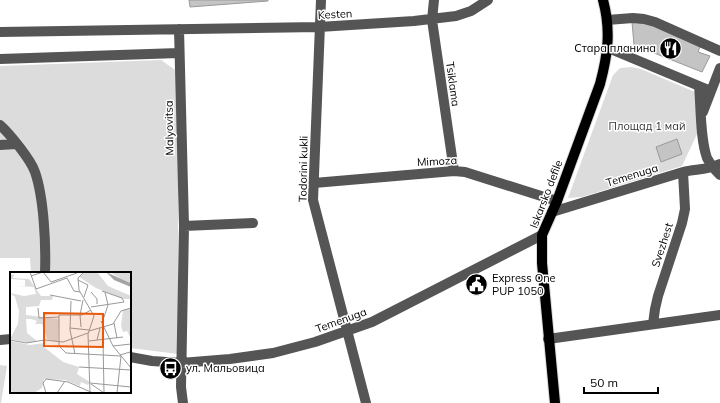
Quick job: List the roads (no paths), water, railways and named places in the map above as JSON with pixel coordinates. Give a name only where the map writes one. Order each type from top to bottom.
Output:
[{"type":"main road","name":"Iskarsko defile","points":[[555,403],[542,263],[542,235],[600,84],[605,65],[608,48],[607,20],[603,0]]},
{"type":"street","name":"Todorini kukli","points":[[321,0],[313,200],[366,403]]},
{"type":"street","name":"Tsiklama","points":[[434,0],[432,20],[454,171]]},
{"type":"street","name":"Kesten","points":[[0,32],[319,27],[432,20],[471,11],[488,0]]},
{"type":"street","points":[[607,20],[644,19],[655,22],[720,51]]},
{"type":"street","name":"Malyovitsa","points":[[179,29],[184,226],[181,362],[181,387],[183,403]]},
{"type":"street","points":[[608,48],[710,91]]},
{"type":"street","points":[[0,59],[179,53]]},
{"type":"street","points":[[701,116],[720,68]]},
{"type":"street","points":[[699,86],[704,146],[708,158],[718,169]]},
{"type":"street","points":[[0,125],[16,144],[34,171],[37,182],[44,236],[45,272]]},
{"type":"street","points":[[0,145],[16,144]]},
{"type":"street","name":"Temenuga","points":[[552,212],[683,172],[697,169],[718,169]]},
{"type":"street","name":"Mimoza","points":[[314,182],[454,171],[465,172],[556,201]]},
{"type":"street","name":"Svezhest","points":[[653,324],[658,296],[682,223],[685,209],[683,172]]},
{"type":"street","points":[[184,226],[253,223]]},
{"type":"street","name":"Temenuga","points":[[131,357],[152,361],[181,362],[230,359],[273,353],[372,322],[542,235]]},
{"type":"street","points":[[548,339],[720,316]]},
{"type":"street","points":[[0,340],[10,339]]},
{"type":"place","name":"Стара планина","points":[[671,48]]},
{"type":"place","name":"Express One PUP 1050","points":[[476,284]]},
{"type":"place","name":"ул. Мальовица","points":[[171,368]]},
{"type":"park label","name":"Площад 1 май","points":[[647,126]]}]
